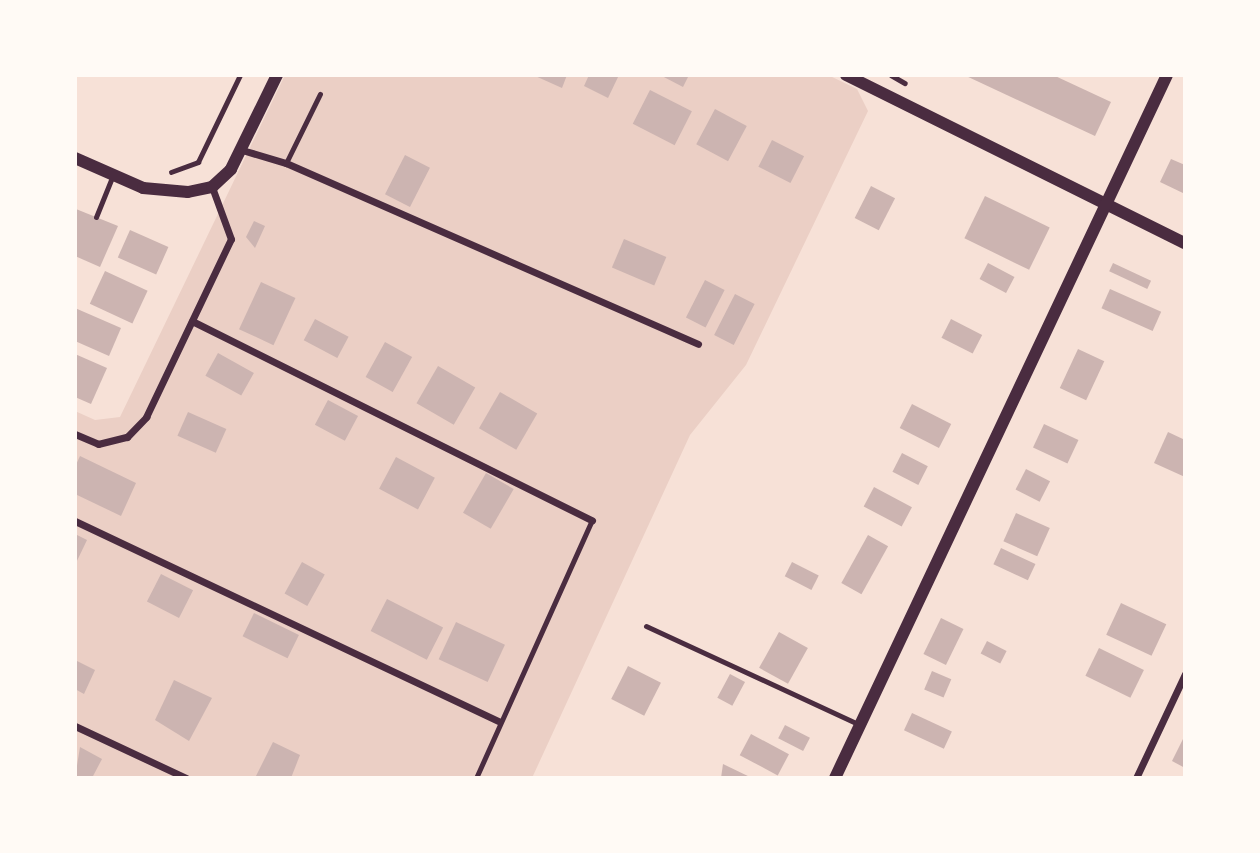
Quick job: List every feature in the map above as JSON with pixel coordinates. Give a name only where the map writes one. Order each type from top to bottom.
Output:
[{"type":"street","points":[[75,158],[143,188],[188,192],[212,187],[232,169],[277,75]]},
{"type":"street","points":[[835,778],[1167,75]]},
{"type":"street","points":[[854,77],[1185,243]]},
{"type":"street","points":[[242,150],[286,163],[698,344]]},
{"type":"street","points":[[75,433],[98,444],[127,437],[146,417],[231,239],[212,187]]},
{"type":"street","points":[[192,321],[592,520]]},
{"type":"street","points":[[75,521],[499,721]]},
{"type":"street","points":[[1136,778],[1185,674]]},
{"type":"street","points":[[75,726],[186,778]]},
{"type":"lane","points":[[286,163],[320,94]]},
{"type":"lane","points":[[96,217],[113,175]]},
{"type":"lane","points":[[476,778],[499,721],[592,520]]},
{"type":"lane","points":[[646,625],[860,725]]},
{"type":"path","points":[[160,174],[198,162],[240,75]]},
{"type":"shaded area","points":[[285,75],[828,75],[857,89],[868,111],[746,365],[690,435],[532,778],[75,778],[75,411],[95,420],[120,417]]},
{"type":"building","points":[[533,75],[567,75],[562,88]]},
{"type":"building","points":[[589,75],[619,75],[608,98],[584,86]]},
{"type":"building","points":[[660,75],[689,75],[683,87]]},
{"type":"building","points":[[964,75],[1053,75],[1111,102],[1095,136]]},
{"type":"building","points":[[650,90],[692,111],[675,145],[633,124]]},
{"type":"building","points":[[715,109],[747,126],[728,161],[696,144]]},
{"type":"building","points":[[772,140],[804,156],[790,183],[758,167]]},
{"type":"building","points":[[405,155],[430,168],[410,207],[385,194]]},
{"type":"building","points":[[1171,159],[1185,165],[1185,194],[1160,182]]},
{"type":"building","points":[[871,186],[895,198],[879,230],[855,218]]},
{"type":"building","points":[[985,196],[1050,228],[1029,270],[964,238]]},
{"type":"building","points":[[76,209],[118,226],[100,267],[75,256]]},
{"type":"building","points":[[254,221],[265,226],[255,248],[246,237]]},
{"type":"building","points":[[130,230],[168,247],[156,274],[118,257]]},
{"type":"building","points":[[624,239],[666,257],[654,286],[612,268]]},
{"type":"building","points":[[988,263],[1014,277],[1006,293],[980,279]]},
{"type":"building","points":[[1113,263],[1151,281],[1147,289],[1109,271]]},
{"type":"building","points":[[105,271],[148,291],[132,323],[90,304]]},
{"type":"building","points":[[705,280],[725,290],[706,327],[686,317]]},
{"type":"building","points":[[261,282],[295,298],[273,345],[239,329]]},
{"type":"building","points":[[1110,289],[1161,312],[1153,331],[1101,308]]},
{"type":"building","points":[[735,294],[755,304],[734,345],[714,335]]},
{"type":"building","points":[[75,308],[121,328],[109,356],[75,341]]},
{"type":"building","points":[[315,319],[349,337],[337,358],[304,340]]},
{"type":"building","points":[[951,319],[982,335],[973,354],[941,338]]},
{"type":"building","points":[[385,342],[412,357],[393,392],[366,377]]},
{"type":"building","points":[[1078,349],[1104,361],[1086,400],[1060,388]]},
{"type":"building","points":[[218,353],[254,373],[241,396],[205,376]]},
{"type":"building","points":[[75,354],[107,368],[91,404],[75,397]]},
{"type":"building","points":[[438,366],[475,388],[454,425],[416,403]]},
{"type":"building","points":[[500,392],[537,414],[516,450],[479,428]]},
{"type":"building","points":[[328,400],[358,416],[345,441],[315,425]]},
{"type":"building","points":[[912,404],[951,424],[939,448],[900,428]]},
{"type":"building","points":[[188,412],[226,429],[216,453],[177,436]]},
{"type":"building","points":[[1044,424],[1078,440],[1067,464],[1033,448]]},
{"type":"building","points":[[1168,432],[1185,440],[1185,477],[1154,463]]},
{"type":"building","points":[[902,453],[928,466],[918,485],[892,472]]},
{"type":"building","points":[[80,456],[136,483],[121,516],[75,494],[75,467]]},
{"type":"building","points":[[396,457],[435,478],[418,509],[379,489]]},
{"type":"building","points":[[1026,469],[1050,481],[1040,502],[1016,489]]},
{"type":"building","points":[[486,473],[514,489],[491,529],[463,513]]},
{"type":"building","points":[[874,487],[912,507],[902,527],[864,506]]},
{"type":"building","points":[[1016,513],[1050,528],[1037,556],[1003,541]]},
{"type":"building","points":[[75,534],[87,540],[75,565]]},
{"type":"building","points":[[868,535],[888,546],[861,594],[841,583]]},
{"type":"building","points":[[1001,548],[1035,564],[1028,580],[993,564]]},
{"type":"building","points":[[302,562],[325,575],[307,606],[285,593]]},
{"type":"building","points":[[792,562],[819,576],[811,590],[785,576]]},
{"type":"building","points":[[161,574],[193,590],[179,618],[147,602]]},
{"type":"building","points":[[387,599],[443,628],[427,660],[371,631]]},
{"type":"building","points":[[1121,603],[1166,624],[1152,656],[1106,635]]},
{"type":"building","points":[[254,613],[299,635],[288,658],[243,636]]},
{"type":"building","points":[[941,618],[963,629],[946,665],[923,654]]},
{"type":"building","points":[[456,622],[505,645],[488,682],[439,659]]},
{"type":"building","points":[[779,632],[808,648],[788,684],[759,668]]},
{"type":"building","points":[[987,641],[1007,651],[1000,663],[981,653]]},
{"type":"building","points":[[1099,648],[1144,670],[1130,698],[1085,676]]},
{"type":"building","points":[[75,660],[95,670],[84,694],[75,689]]},
{"type":"building","points":[[628,666],[661,683],[644,716],[611,699]]},
{"type":"building","points":[[932,671],[951,679],[944,698],[924,689]]},
{"type":"building","points":[[730,674],[745,682],[732,706],[717,698]]},
{"type":"building","points":[[174,680],[212,698],[189,741],[155,720]]},
{"type":"building","points":[[912,713],[952,732],[944,749],[904,730]]},
{"type":"building","points":[[785,725],[810,738],[803,751],[778,738]]},
{"type":"building","points":[[751,734],[789,754],[778,775],[740,755]]},
{"type":"building","points":[[1185,735],[1185,768],[1172,761]]},
{"type":"building","points":[[273,742],[300,755],[291,778],[255,778]]},
{"type":"building","points":[[80,747],[102,759],[92,778],[75,778]]},
{"type":"building","points":[[723,764],[752,778],[721,778]]}]
